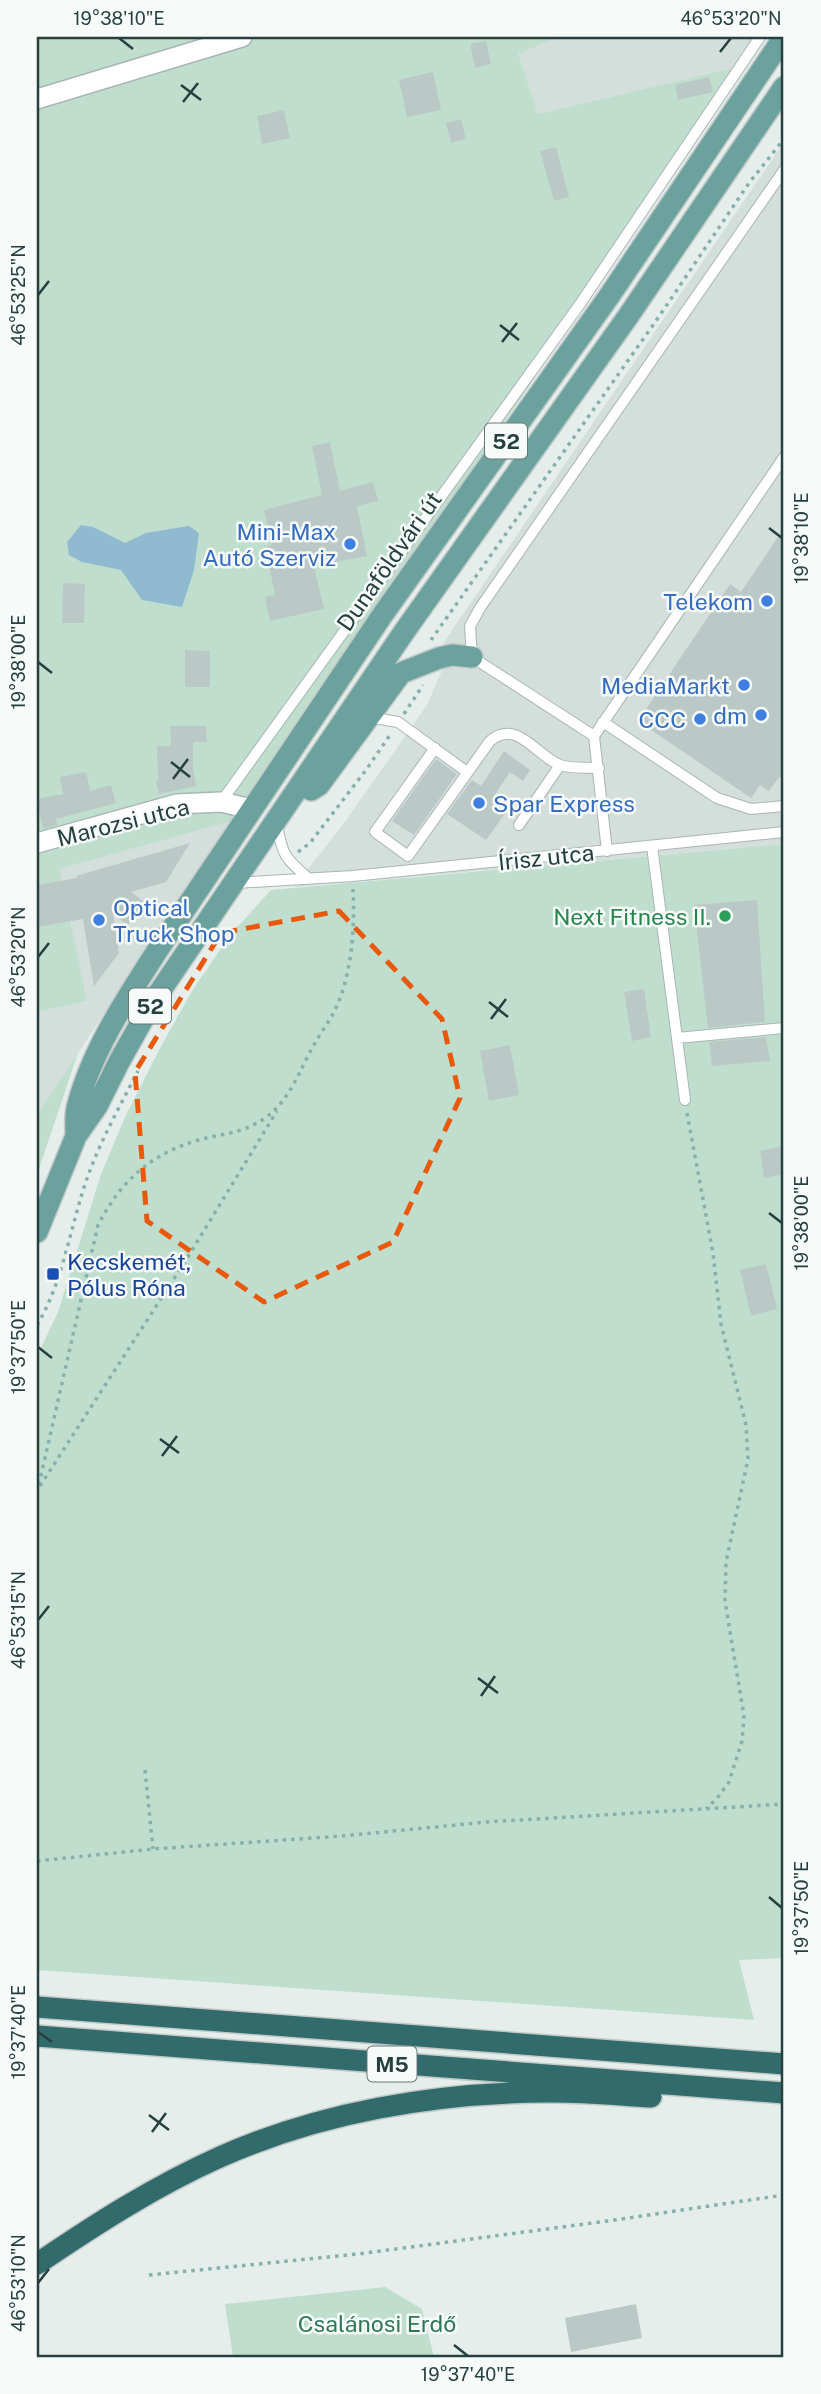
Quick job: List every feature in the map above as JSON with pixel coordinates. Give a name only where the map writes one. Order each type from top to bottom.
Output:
[{"type":"highway","name":"M5","points":[[37,2007],[784,2064]]},
{"type":"highway","name":"M5","points":[[37,2036],[784,2093]]},
{"type":"highway","points":[[37,2263],[112,2214],[187,2173],[252,2144],[313,2124],[448,2097],[547,2092],[698,2099],[747,2090]]},
{"type":"main road","name":"Dunaföldvári út","points":[[76,1136],[76,1110],[93,1061],[157,951],[381,617],[610,295],[784,37]]},
{"type":"main road","name":"Dunaföldvári út","points":[[37,1232],[76,1136],[97,1106],[152,1003],[404,632],[629,315],[784,87]]},
{"type":"main road","points":[[280,816],[318,785],[396,678],[428,661],[452,655],[472,657]]},
{"type":"main road","points":[[252,808],[267,803],[305,760],[323,753]]},
{"type":"street","points":[[37,99],[242,37]]},
{"type":"street","name":"Marozsi utca","points":[[37,843],[177,804],[221,802],[252,808]]},
{"type":"lane","points":[[221,802],[572,315],[760,37]]},
{"type":"lane","points":[[594,736],[472,657],[470,626],[784,170]]},
{"type":"lane","points":[[607,851],[594,736],[784,457]]},
{"type":"lane","points":[[368,717],[398,722],[467,772]]},
{"type":"lane","points":[[603,722],[707,793],[743,807],[759,809],[784,806]]},
{"type":"lane","points":[[435,748],[375,832],[408,856],[497,734],[515,735],[560,765],[598,768]]},
{"type":"lane","points":[[519,825],[560,765]]},
{"type":"lane","points":[[280,816],[281,846],[287,860],[308,878]]},
{"type":"lane","name":"Írisz utca","points":[[234,883],[353,876],[784,832]]},
{"type":"lane","points":[[652,846],[685,1100]]},
{"type":"lane","points":[[677,1038],[784,1028]]},
{"type":"path","points":[[287,860],[310,843],[366,770],[424,682],[429,644],[658,318],[749,183],[784,139]]},
{"type":"path","points":[[37,1492],[289,1095],[333,1013],[344,984],[354,914],[353,876]]},
{"type":"path","points":[[37,1325],[44,1314],[58,1273],[89,1171],[141,1063]]},
{"type":"path","points":[[685,1100],[713,1253],[721,1324],[746,1425],[748,1459],[726,1562],[725,1601],[744,1716],[742,1741],[729,1782],[705,1809]]},
{"type":"path","points":[[37,1492],[99,1224],[110,1202],[128,1181],[163,1152],[183,1144],[250,1127],[278,1109]]},
{"type":"path","points":[[145,1770],[153,1849]]},
{"type":"path","points":[[37,1861],[488,1822],[784,1804]]},
{"type":"path","points":[[149,2275],[358,2254],[784,2195]]},
{"type":"highlighted area","points":[[339,911],[442,1019],[460,1098],[393,1242],[264,1302],[147,1221],[135,1072],[221,933]]},
{"type":"shaded area","points":[[538,37],[767,37],[749,64],[538,114],[514,43]]},
{"type":"shaded area","points":[[784,142],[784,844],[294,887],[347,819],[427,705],[443,668],[442,645]]},
{"type":"shaded area","points":[[232,821],[37,1114],[37,1012],[87,1001],[58,869]]},
{"type":"green space","points":[[37,37],[557,37],[518,54],[538,114],[749,64],[232,821],[59,869],[87,1001],[37,1012]]},
{"type":"green space","points":[[784,844],[784,1958],[739,1960],[754,2020],[37,1970],[37,1356],[58,1312],[101,1174],[126,1115],[192,991],[230,935],[271,890]]},
{"type":"green space","points":[[78,1053],[37,1175],[37,1114]]},
{"type":"green space","name":"Csalánosi Erdő","points":[[385,2287],[422,2309],[434,2357],[233,2357],[225,2304]]},
{"type":"water","points":[[81,525],[93,527],[125,543],[146,533],[189,526],[199,533],[194,570],[182,607],[142,600],[121,570],[82,562],[69,555],[67,542]]},
{"type":"building","points":[[486,41],[491,64],[475,68],[470,44]]},
{"type":"building","points":[[433,72],[441,110],[407,117],[399,80]]},
{"type":"building","points":[[709,77],[713,92],[678,100],[675,85]]},
{"type":"building","points":[[284,110],[290,138],[262,144],[257,116]]},
{"type":"building","points":[[461,119],[466,139],[451,143],[446,123]]},
{"type":"building","points":[[556,147],[569,197],[554,201],[540,151]]},
{"type":"building","points":[[330,442],[340,491],[373,482],[378,501],[357,506],[367,556],[314,566],[324,609],[270,621],[265,597],[275,595],[265,546],[272,545],[264,510],[322,495],[312,446]]},
{"type":"building","points":[[784,528],[784,781],[779,777],[769,791],[760,785],[751,798],[638,721],[730,584],[741,592]]},
{"type":"building","points":[[63,583],[85,584],[84,623],[62,623]]},
{"type":"building","points":[[185,650],[210,651],[210,687],[185,687]]},
{"type":"building","points":[[170,726],[206,726],[207,742],[193,742],[196,786],[159,794],[156,781],[157,746],[171,746]]},
{"type":"building","points":[[504,751],[530,770],[523,781],[510,772],[494,796],[509,808],[486,840],[447,814],[472,780],[481,786]]},
{"type":"building","points":[[436,759],[457,774],[414,835],[392,821]]},
{"type":"building","points":[[86,772],[90,791],[111,785],[116,803],[56,819],[57,825],[43,829],[37,799],[63,794],[60,777]]},
{"type":"building","name":"Optical Truck Shop","points":[[190,843],[166,882],[131,892],[144,902],[128,925],[113,914],[119,953],[94,986],[83,919],[37,927],[37,885],[77,878],[76,876]]},
{"type":"building","points":[[757,900],[765,1022],[708,1028],[694,905]]},
{"type":"building","points":[[644,989],[651,1037],[632,1041],[624,992]]},
{"type":"building","points":[[766,1037],[770,1061],[712,1066],[709,1042]]},
{"type":"building","points":[[510,1045],[519,1095],[489,1101],[480,1051]]},
{"type":"building","points":[[784,1146],[784,1174],[764,1178],[760,1151]]},
{"type":"building","points":[[766,1264],[777,1309],[751,1316],[740,1270]]},
{"type":"building","points":[[636,2304],[642,2338],[571,2352],[565,2318]]},
{"type":"place","name":"Mini-Max Autó Szerviz","points":[[350,544]]},
{"type":"place","name":"Telekom","points":[[767,601]]},
{"type":"place","name":"MediaMarkt","points":[[744,685]]},
{"type":"place","name":"dm","points":[[761,715]]},
{"type":"place","name":"CCC","points":[[700,719]]},
{"type":"place","name":"Spar Express","points":[[479,803]]},
{"type":"place","name":"Next Fitness II.","points":[[725,916]]},
{"type":"place","name":"Optical Truck Shop","points":[[99,920]]},
{"type":"place","name":"Kecskemét, Pólus Róna","points":[[53,1274]]}]
